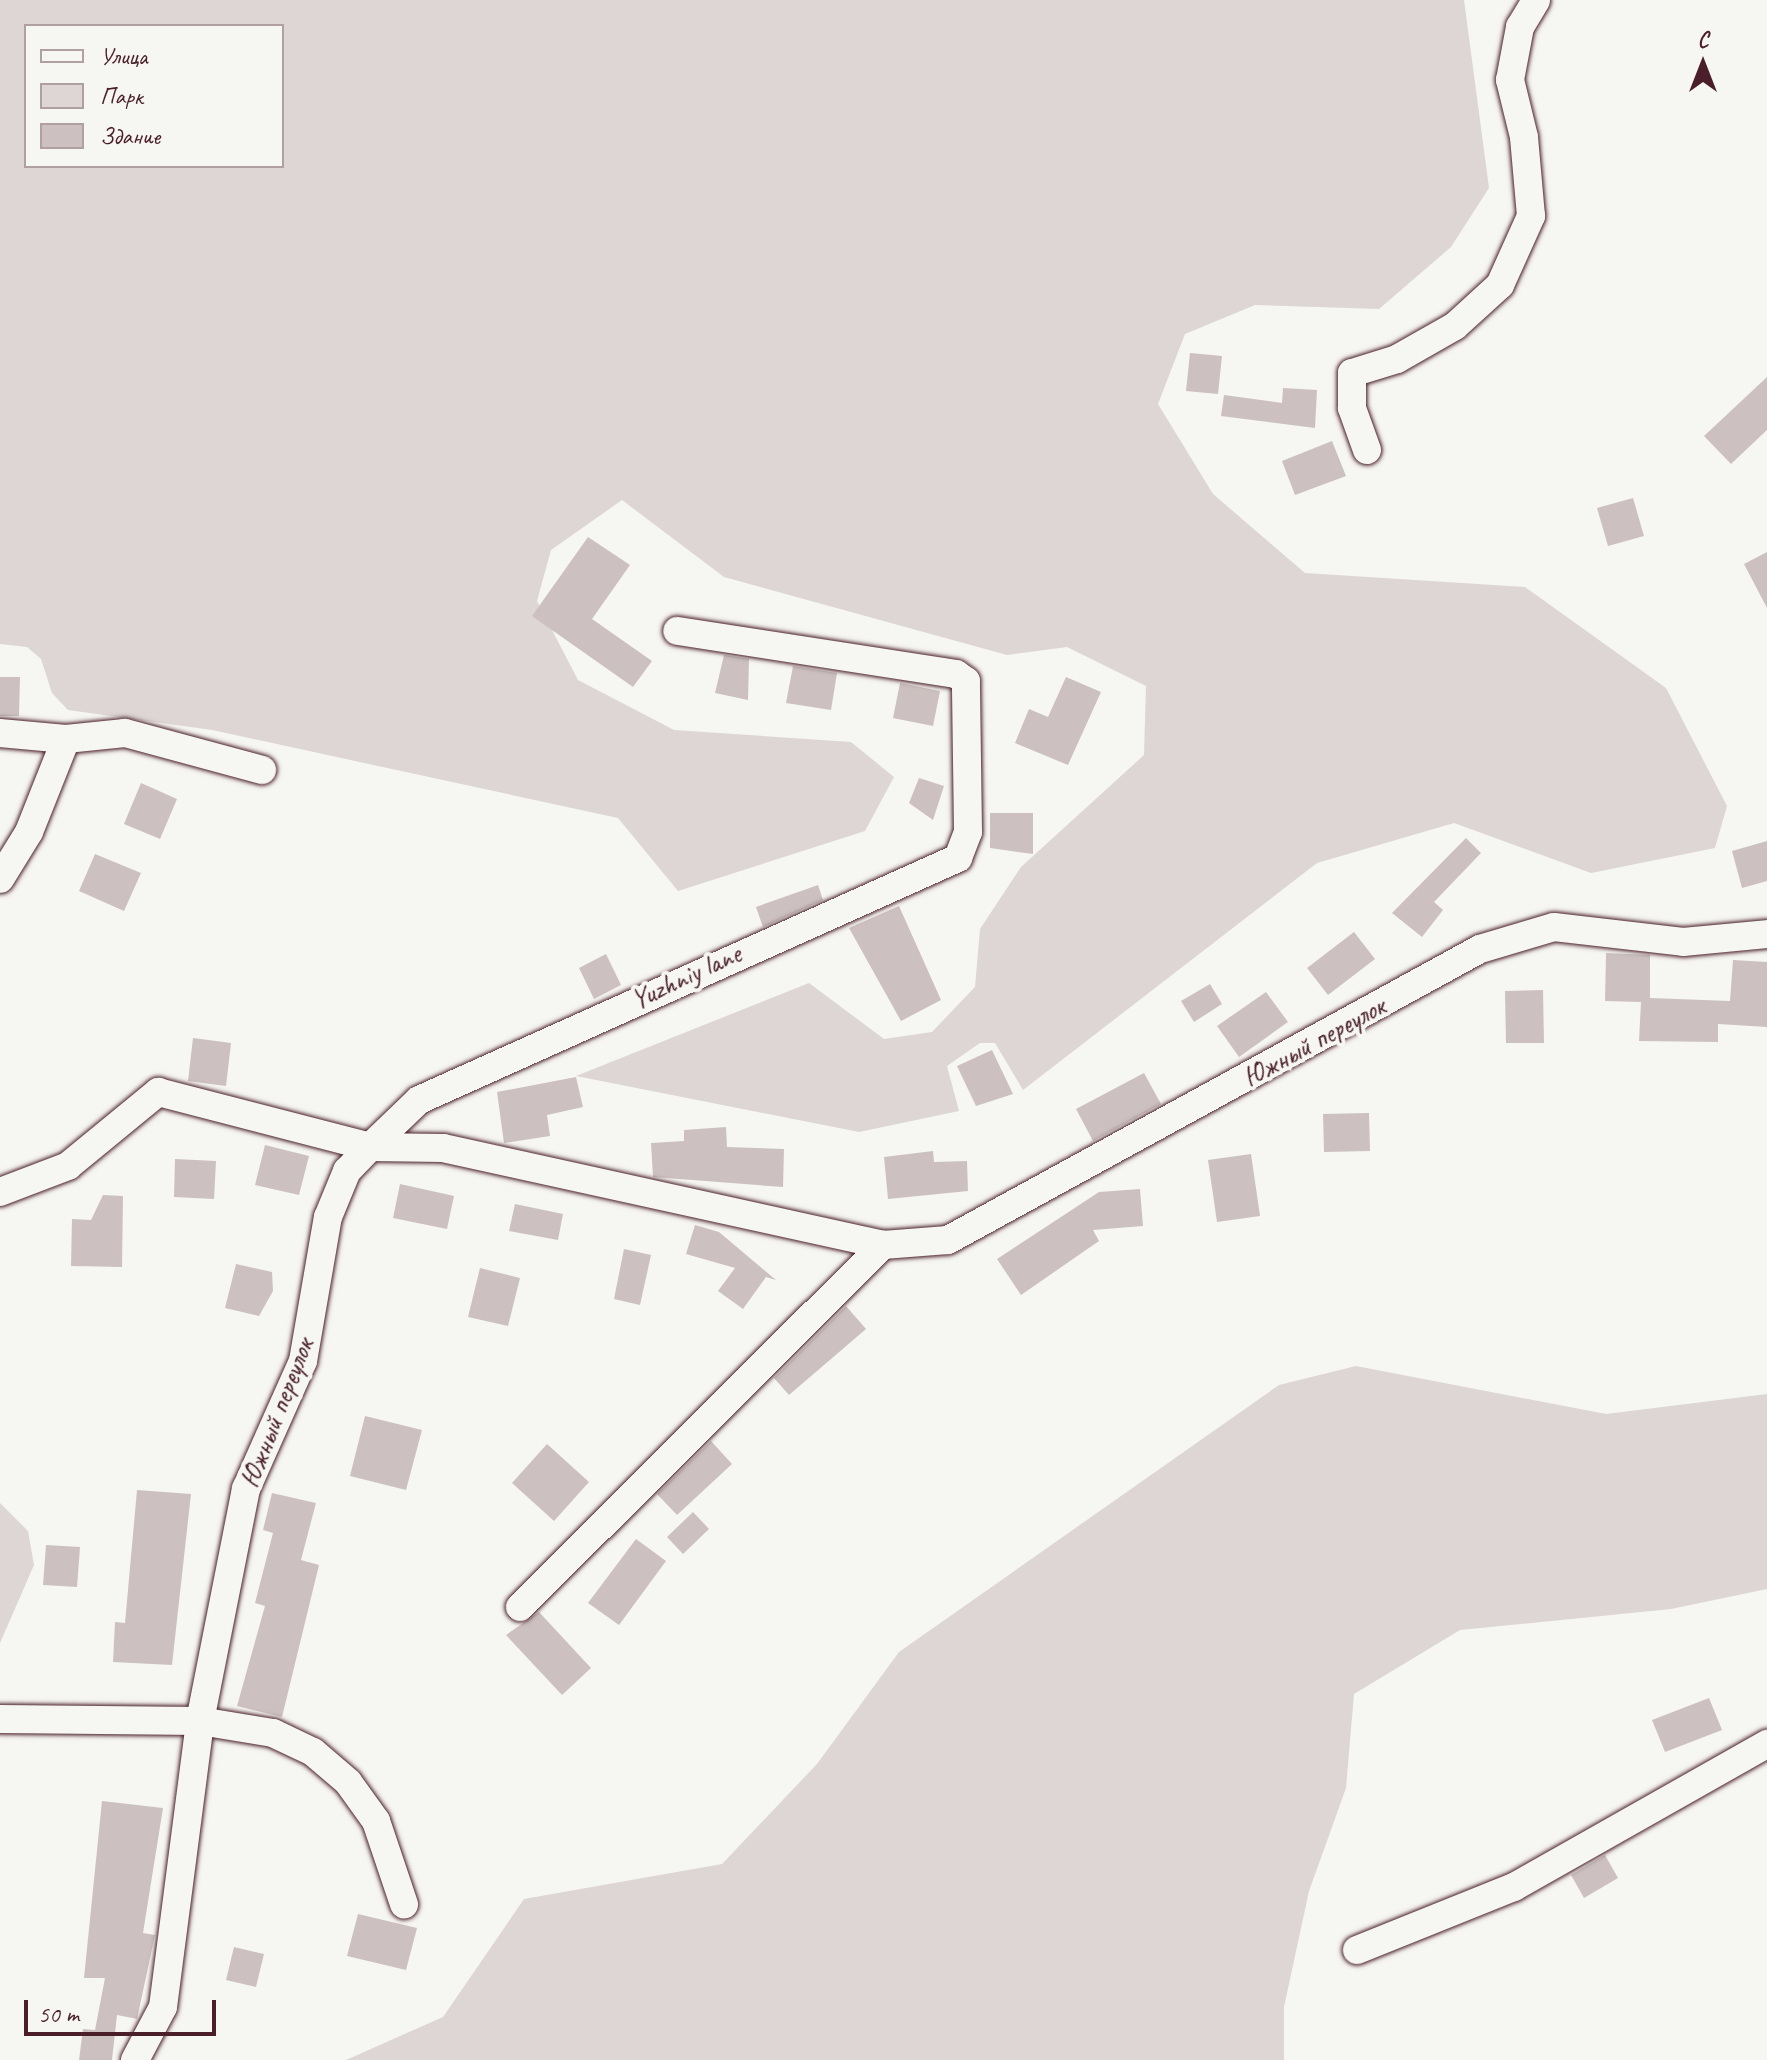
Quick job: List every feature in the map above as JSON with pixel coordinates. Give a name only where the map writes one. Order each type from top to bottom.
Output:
[{"type":"street","points":[[1367,450],[1352,408],[1352,373],[1397,359],[1455,326],[1500,285],[1531,216],[1510,80],[1520,27],[1536,0]]},
{"type":"street","name":"Yuzhniy lane","points":[[370,1147],[419,1100],[706,965],[928,876],[965,848],[966,681],[956,674],[677,631]]},
{"type":"street","points":[[0,733],[57,738],[125,733],[262,770]]},
{"type":"street","points":[[0,879],[29,832],[57,738]]},
{"type":"street","name":"Южный переулок","points":[[135,2060],[163,2007],[200,1721],[246,1489],[303,1361],[328,1217],[347,1171],[370,1147],[443,1148],[883,1245],[948,1240],[978,1228],[1480,949],[1554,927],[1683,942],[1767,934]]},
{"type":"street","points":[[0,1192],[33,1185],[68,1166],[158,1092],[370,1147]]},
{"type":"street","points":[[520,1607],[883,1245]]},
{"type":"street","points":[[0,1719],[200,1721],[273,1733],[313,1752],[348,1782],[376,1821],[404,1904]]},
{"type":"street","points":[[1357,1950],[1514,1887],[1767,1744]]},
{"type":"green space","points":[[0,0],[1464,0],[1489,188],[1451,247],[1379,309],[1255,305],[1185,334],[1158,404],[1213,494],[1305,573],[1525,587],[1666,688],[1727,806],[1715,848],[1591,873],[1454,823],[1317,863],[1023,1090],[995,1043],[980,1043],[947,1066],[959,1111],[859,1132],[576,1076],[809,983],[884,1039],[932,1032],[975,987],[980,929],[1021,867],[1144,755],[1146,686],[1067,647],[1007,655],[724,577],[622,500],[551,550],[537,601],[578,680],[674,730],[851,742],[894,777],[865,831],[678,891],[618,818],[212,730],[68,710],[52,693],[41,659],[27,647],[0,644]]},
{"type":"green space","points":[[1356,1366],[1606,1414],[1767,1394],[1767,1589],[1671,1609],[1460,1630],[1354,1694],[1346,1788],[1309,1891],[1284,2007],[1284,2060],[346,2060],[443,2017],[524,1899],[722,1864],[817,1764],[899,1652],[1279,1385]]},
{"type":"green space","points":[[0,1503],[28,1531],[34,1565],[0,1643]]},
{"type":"building","points":[[1190,353],[1222,356],[1218,394],[1186,391]]},
{"type":"building","points":[[1767,377],[1767,430],[1731,464],[1704,436]]},
{"type":"building","points":[[1283,388],[1317,390],[1315,428],[1221,416],[1224,395],[1282,403]]},
{"type":"building","points":[[1332,441],[1346,476],[1295,495],[1282,461]]},
{"type":"building","points":[[1633,498],[1644,536],[1608,546],[1597,508]]},
{"type":"building","points":[[588,537],[630,565],[592,619],[652,661],[633,687],[532,616]]},
{"type":"building","points":[[1767,552],[1767,608],[1744,564]]},
{"type":"building","points":[[724,655],[749,659],[748,700],[715,693]]},
{"type":"building","points":[[793,666],[837,673],[831,710],[786,703]]},
{"type":"building","points":[[0,677],[20,677],[19,716],[0,716]]},
{"type":"building","points":[[1066,677],[1101,692],[1068,765],[1015,743],[1029,709],[1048,717]]},
{"type":"building","points":[[900,683],[940,691],[933,726],[893,718]]},
{"type":"building","points":[[919,778],[944,786],[933,820],[909,803]]},
{"type":"building","points":[[141,783],[177,799],[160,839],[124,824]]},
{"type":"building","points":[[990,813],[1033,813],[1033,854],[990,848]]},
{"type":"building","points":[[1466,838],[1481,853],[1434,902],[1443,910],[1422,937],[1392,913]]},
{"type":"building","points":[[1767,841],[1767,881],[1742,888],[1732,851]]},
{"type":"building","points":[[95,854],[141,873],[124,911],[79,891]]},
{"type":"building","points":[[818,885],[823,900],[763,927],[756,907]]},
{"type":"building","points":[[899,906],[941,1000],[901,1021],[849,928]]},
{"type":"building","points":[[1354,932],[1375,959],[1328,995],[1307,968]]},
{"type":"building","points":[[1606,953],[1650,955],[1650,998],[1730,1001],[1733,960],[1767,962],[1767,1027],[1718,1024],[1718,1042],[1639,1041],[1641,1002],[1605,1001]]},
{"type":"building","points":[[606,954],[621,985],[594,999],[579,968]]},
{"type":"building","points":[[1210,984],[1222,1004],[1194,1022],[1181,1001]]},
{"type":"building","points":[[1543,990],[1544,1043],[1506,1043],[1505,991]]},
{"type":"building","points":[[1266,992],[1288,1022],[1239,1057],[1217,1026]]},
{"type":"building","points":[[193,1038],[231,1043],[226,1086],[188,1081]]},
{"type":"building","points":[[992,1050],[1013,1094],[976,1106],[957,1066]]},
{"type":"building","points":[[1144,1073],[1161,1104],[1093,1141],[1076,1109]]},
{"type":"building","points":[[576,1077],[583,1107],[547,1115],[550,1136],[504,1143],[497,1092]]},
{"type":"building","points":[[1369,1113],[1370,1151],[1324,1152],[1323,1114]]},
{"type":"building","points":[[726,1127],[727,1147],[784,1149],[783,1187],[653,1177],[651,1143],[684,1141],[684,1130]]},
{"type":"building","points":[[265,1145],[309,1156],[299,1195],[255,1185]]},
{"type":"building","points":[[933,1151],[934,1162],[967,1161],[968,1191],[888,1199],[884,1157]]},
{"type":"building","points":[[1251,1154],[1260,1216],[1217,1222],[1208,1160]]},
{"type":"building","points":[[175,1159],[216,1161],[214,1199],[174,1197]]},
{"type":"building","points":[[400,1184],[454,1196],[447,1229],[393,1218]]},
{"type":"building","points":[[1140,1189],[1143,1226],[1093,1230],[1099,1241],[1021,1295],[997,1259],[1099,1192]]},
{"type":"building","points":[[103,1195],[123,1196],[122,1267],[71,1266],[72,1219],[91,1220]]},
{"type":"building","points":[[515,1204],[563,1214],[558,1240],[509,1231]]},
{"type":"building","points":[[695,1225],[719,1232],[776,1280],[766,1277],[743,1309],[718,1291],[735,1268],[686,1254]]},
{"type":"building","points":[[624,1249],[651,1255],[640,1305],[614,1299]]},
{"type":"building","points":[[236,1264],[272,1272],[273,1291],[259,1316],[225,1308]]},
{"type":"building","points":[[480,1268],[520,1278],[508,1326],[468,1317]]},
{"type":"building","points":[[846,1306],[866,1329],[789,1395],[774,1378]]},
{"type":"building","points":[[365,1416],[422,1430],[406,1490],[350,1476]]},
{"type":"building","points":[[711,1441],[732,1464],[677,1515],[657,1494]]},
{"type":"building","points":[[547,1444],[589,1482],[554,1521],[512,1483]]},
{"type":"building","points":[[137,1490],[191,1494],[172,1665],[113,1662],[115,1622],[125,1623]]},
{"type":"building","points":[[272,1493],[316,1503],[301,1560],[319,1565],[282,1717],[237,1706],[265,1606],[255,1603],[273,1533],[263,1530]]},
{"type":"building","points":[[693,1512],[709,1529],[683,1554],[667,1537]]},
{"type":"building","points":[[636,1539],[666,1561],[619,1625],[588,1603]]},
{"type":"building","points":[[46,1545],[80,1547],[77,1587],[43,1585]]},
{"type":"building","points":[[539,1612],[591,1668],[562,1695],[506,1635]]},
{"type":"building","points":[[1709,1698],[1722,1730],[1665,1752],[1652,1720]]},
{"type":"building","points":[[102,1801],[163,1808],[143,1933],[155,1935],[137,2019],[117,2015],[112,2060],[79,2060],[83,2029],[95,2030],[105,1978],[84,1978]]},
{"type":"building","points":[[1605,1855],[1618,1878],[1584,1898],[1571,1875]]},
{"type":"building","points":[[358,1914],[417,1928],[406,1970],[347,1956]]},
{"type":"building","points":[[234,1947],[264,1954],[256,1987],[226,1980]]}]
